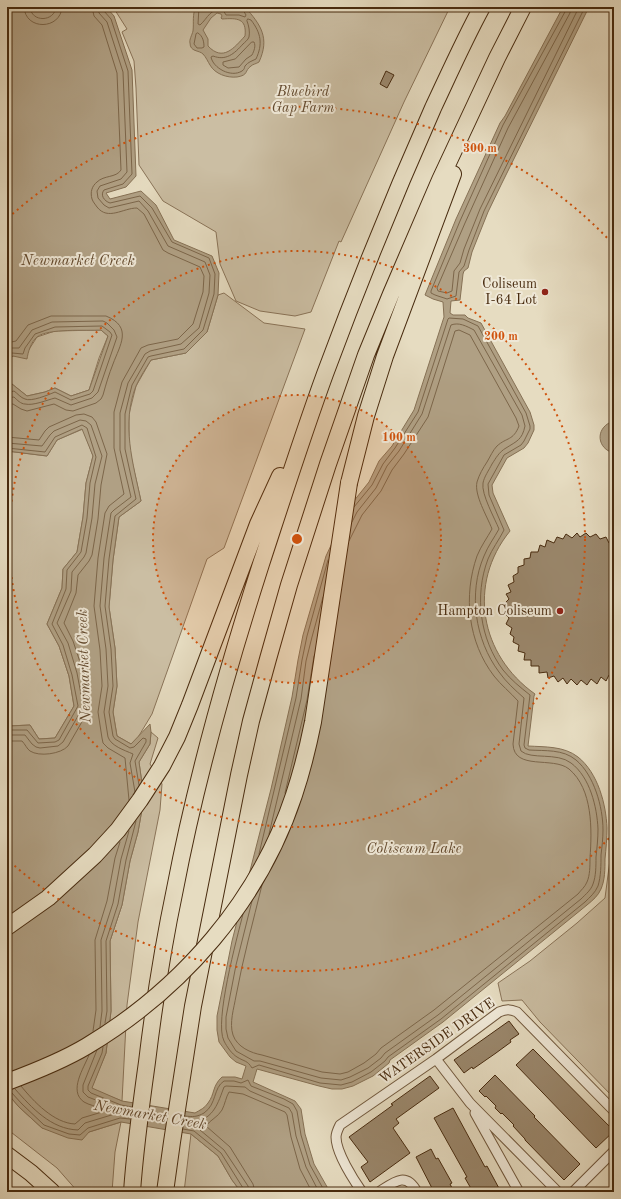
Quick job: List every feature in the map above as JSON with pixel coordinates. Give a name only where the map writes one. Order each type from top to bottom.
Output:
[{"type":"highway","points":[[132,1192],[141,1103],[166,936],[175,887],[196,795],[218,710],[248,605],[315,402],[379,234],[413,153],[482,7]]},
{"type":"highway","points":[[165,1192],[193,1006],[238,775],[251,721],[289,585],[328,464],[366,355],[440,180],[497,58],[523,7]]},
{"type":"highway","points":[[7,1082],[43,1068],[86,1046],[116,1028],[148,1004],[182,974],[208,945],[239,906],[268,857],[294,796],[305,761],[313,722],[349,483],[366,416],[385,356],[497,58]]},
{"type":"highway","points":[[7,927],[48,898],[95,856],[118,830],[162,766],[177,737],[190,705],[258,524],[315,402]]},
{"type":"highway","points":[[7,1155],[52,1192]]},
{"type":"street","name":"WATERSIDE DRIVE","points":[[362,1192],[351,1176],[339,1149],[336,1138],[340,1125],[436,1059],[499,1012],[505,1010],[517,1012],[614,1111]]},
{"type":"street","points":[[436,1059],[470,1103],[558,1192]]},
{"type":"street","points":[[470,1103],[518,1192]]},
{"type":"street","points":[[573,1192],[614,1151]]},
{"type":"street","points":[[379,1192],[395,1181],[400,1180],[410,1182],[417,1192]]},
{"type":"green space","name":"Bluebird Gap Farm","points":[[113,7],[450,7],[404,102],[341,242],[339,241],[311,312],[295,316],[260,311],[236,301],[220,264],[216,232],[163,201],[139,165],[134,61],[122,32],[127,29]]},
{"type":"green space","points":[[224,293],[264,323],[305,329],[224,548],[207,559],[152,714],[137,739],[131,744],[117,736],[113,712],[117,686],[115,648],[109,607],[113,560],[119,517],[141,501],[129,448],[129,414],[136,386],[151,360],[186,353],[207,332],[218,295]]},
{"type":"green space","points":[[101,330],[108,336],[89,390],[71,396],[55,388],[27,396],[12,384],[7,392],[7,360],[13,356],[28,351],[37,337],[55,331]]},
{"type":"green space","points":[[83,429],[93,456],[86,483],[83,517],[77,552],[63,569],[62,588],[47,624],[59,646],[69,676],[74,706],[55,738],[39,739],[30,725],[7,725],[7,451],[47,456],[57,440]]},
{"type":"green space","points":[[151,732],[158,738],[150,764],[162,784],[160,810],[138,922],[127,1005],[122,1101],[91,1089],[106,1053],[111,1011],[110,941],[122,905],[130,861],[138,832],[144,798],[139,762],[150,744]]},
{"type":"green space","points":[[614,850],[614,1098],[540,1022],[522,1000],[502,1001],[498,983],[530,961],[605,898],[611,852]]},
{"type":"green space","points":[[7,1093],[19,1107],[42,1128],[89,1132],[121,1122],[115,1152],[112,1192],[78,1192],[57,1168],[7,1129]]},
{"type":"green space","points":[[191,1134],[218,1156],[241,1192],[184,1192]]},
{"type":"water","points":[[7,7],[37,7],[40,10],[63,7],[107,8],[114,16],[132,70],[136,176],[126,187],[106,193],[110,199],[141,191],[156,205],[174,240],[212,256],[219,273],[218,295],[207,332],[186,353],[151,360],[136,386],[129,415],[130,444],[141,501],[119,517],[113,560],[109,607],[115,648],[117,686],[113,712],[117,736],[131,744],[150,724],[151,732],[150,744],[139,762],[144,798],[138,832],[130,861],[122,905],[110,941],[111,1011],[106,1053],[92,1088],[122,1101],[195,1113],[207,1105],[215,1087],[222,1077],[235,1077],[242,1079],[246,1066],[236,1062],[230,1057],[219,1042],[217,1016],[232,941],[271,789],[292,697],[303,635],[326,556],[349,507],[369,482],[379,461],[392,446],[414,410],[444,317],[443,302],[425,295],[456,219],[500,123],[563,7],[589,7],[488,212],[472,252],[468,268],[463,274],[460,300],[451,301],[450,313],[453,315],[465,315],[468,318],[481,323],[530,412],[534,425],[534,430],[528,443],[524,448],[507,458],[492,485],[493,493],[510,531],[496,552],[488,573],[485,596],[486,618],[492,639],[502,660],[516,678],[535,694],[528,746],[561,749],[573,753],[591,771],[596,780],[603,799],[607,828],[603,882],[601,889],[595,898],[443,1022],[390,1060],[389,1063],[373,1076],[353,1086],[342,1089],[332,1089],[257,1069],[253,1082],[295,1101],[301,1109],[305,1134],[314,1164],[330,1192],[241,1192],[218,1156],[191,1134],[121,1122],[89,1132],[82,1140],[68,1138],[42,1128],[19,1107],[7,1093],[7,725],[30,725],[39,739],[55,738],[74,706],[69,676],[59,646],[47,624],[62,588],[63,569],[77,552],[83,517],[86,483],[93,456],[82,429],[57,440],[47,456],[7,451],[7,392],[12,384],[27,396],[55,388],[71,396],[89,390],[108,336],[101,330],[68,330],[50,332],[42,334],[35,339],[30,347],[27,359],[13,356],[7,360]]},
{"type":"water","points":[[196,7],[245,7],[259,26],[264,39],[264,46],[259,62],[252,65],[245,74],[237,77],[225,76],[215,71],[203,54],[190,46]],"holes":[[[217,13],[221,14],[222,19],[240,20],[243,22],[245,30],[245,36],[241,41],[228,52],[223,53],[213,51],[208,46],[208,39],[203,30],[211,18]]]},
{"type":"water","points":[[611,422],[614,422],[614,453],[608,451],[604,447],[600,439],[602,429]]},
{"type":"building","points":[[386,71],[394,75],[387,88],[380,84]]},
{"type":"building","name":"Hampton Coliseum","points":[[577,533],[580,537],[586,533],[590,537],[596,534],[600,539],[606,537],[609,543],[614,540],[614,676],[609,675],[606,681],[601,677],[597,684],[591,679],[587,685],[581,680],[577,685],[571,679],[567,684],[563,678],[558,682],[554,676],[548,678],[547,672],[539,673],[539,666],[531,666],[531,660],[524,660],[525,653],[518,651],[519,645],[513,642],[514,637],[510,634],[512,628],[506,624],[509,618],[505,614],[509,609],[504,604],[509,599],[506,594],[511,592],[508,585],[514,582],[513,576],[518,573],[518,567],[524,565],[524,559],[530,558],[531,552],[538,552],[540,545],[545,547],[547,540],[554,543],[557,537],[563,539],[566,534],[572,538]]},
{"type":"building","points":[[509,1021],[519,1034],[496,1053],[473,1069],[472,1067],[464,1073],[454,1060]]},
{"type":"building","points":[[533,1049],[614,1131],[596,1148],[516,1065]]},
{"type":"building","points":[[495,1075],[580,1164],[564,1180],[525,1140],[513,1126],[514,1125],[495,1108],[496,1106],[479,1091]]},
{"type":"building","points":[[430,1076],[439,1088],[396,1119],[399,1123],[393,1128],[410,1153],[370,1182],[361,1167],[368,1162],[349,1137]]},
{"type":"building","points":[[453,1108],[485,1167],[487,1166],[501,1192],[473,1192],[465,1178],[467,1177],[434,1118]]},
{"type":"building","points":[[431,1149],[436,1159],[438,1158],[452,1183],[450,1184],[454,1192],[434,1192],[416,1157]]},
{"type":"place","name":"Coliseum I-64 Lot","points":[[545,292]]},
{"type":"place","name":"Hampton Coliseum","points":[[560,611]]},
{"type":"water label","name":"Newmarket Creek","points":[[78,261]]},
{"type":"water label","name":"Newmarket Creek","points":[[85,666]]},
{"type":"water label","name":"Coliseum Lake","points":[[414,849]]},
{"type":"water label","name":"Newmarket Creek","points":[[150,1116]]}]
